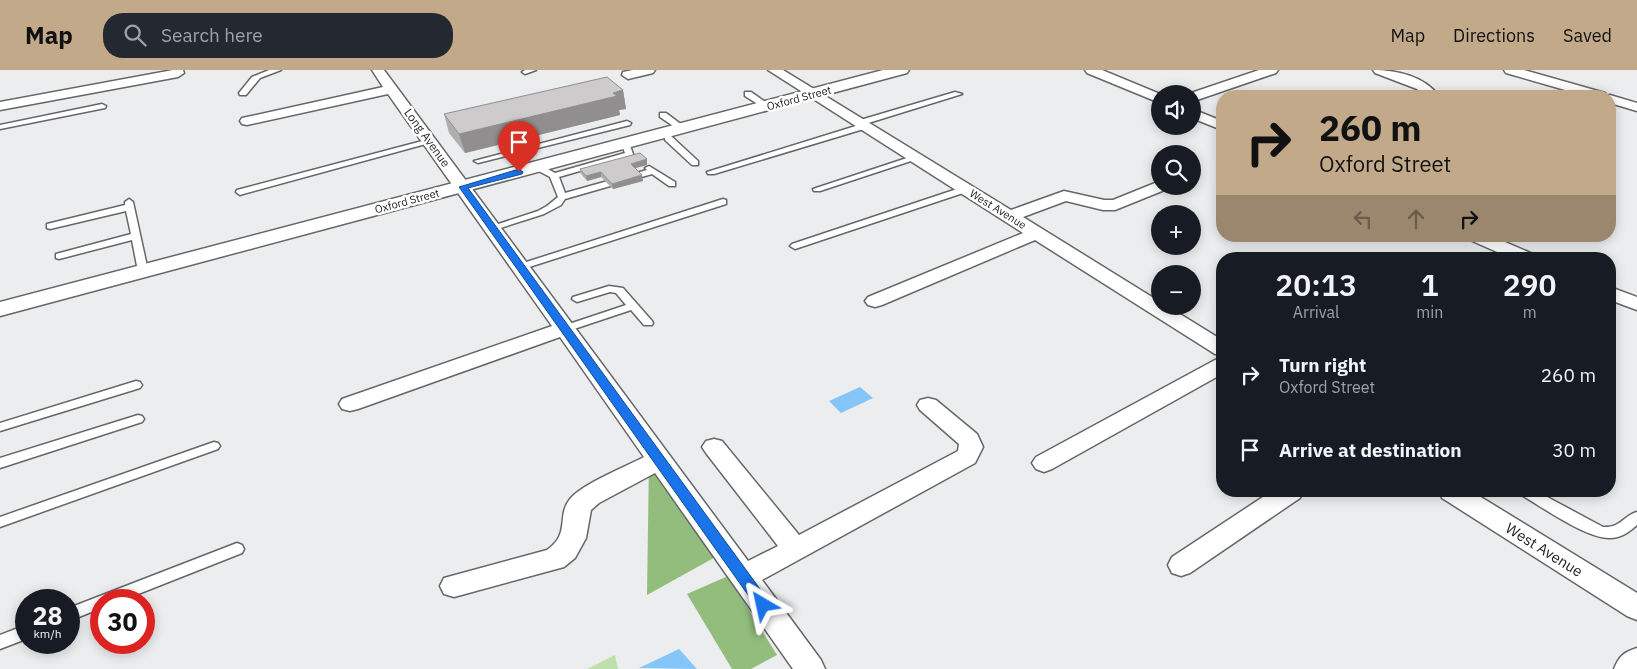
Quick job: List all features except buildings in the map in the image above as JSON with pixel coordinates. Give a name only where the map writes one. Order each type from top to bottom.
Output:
[{"type":"street","name":"Long Avenue","points":[[378,70],[810,669]]},
{"type":"street","points":[[628,75],[649,70]]},
{"type":"street","name":"West Avenue","points":[[774,70],[1216,345]]},
{"type":"street","name":"Oxford Street","points":[[0,309],[463,187],[546,172],[767,106],[901,70]]},
{"type":"street","points":[[1091,70],[1151,95]]},
{"type":"street","points":[[1201,94],[1272,70]]},
{"type":"street","points":[[1379,70],[1422,86],[1426,90]]},
{"type":"street","points":[[1510,70],[1579,90]]},
{"type":"street","points":[[0,106],[178,73]]},
{"type":"street","points":[[247,121],[392,89]]},
{"type":"street","points":[[1616,101],[1637,107]]},
{"type":"street","points":[[1201,117],[1216,123]]},
{"type":"street","points":[[1010,216],[1064,196],[1103,205],[1115,205],[1151,190]]},
{"type":"street","points":[[875,301],[1037,233]]},
{"type":"street","points":[[1490,242],[1513,252]]},
{"type":"street","points":[[1616,295],[1637,304]]},
{"type":"street","points":[[350,404],[564,329]]},
{"type":"street","points":[[1044,463],[1216,368]]},
{"type":"street","points":[[743,577],[967,457],[972,450],[969,440],[928,404]]},
{"type":"street","points":[[714,448],[795,549]]},
{"type":"street","points":[[454,586],[554,559],[566,551],[573,538],[579,506],[590,496],[659,460]]},
{"type":"street","points":[[1181,565],[1281,497]]},
{"type":"street","name":"West Avenue","points":[[1461,497],[1637,608]]},
{"type":"street","points":[[1632,669],[1637,664]]},
{"type":"lane","points":[[243,93],[254,77],[261,73],[278,70]]},
{"type":"lane","points":[[525,72],[533,70]]},
{"type":"lane","points":[[748,94],[767,106]]},
{"type":"lane","points":[[711,172],[958,94]]},
{"type":"lane","points":[[0,127],[102,106]]},
{"type":"lane","points":[[663,115],[695,162]]},
{"type":"lane","points":[[478,161],[627,123]]},
{"type":"lane","points":[[240,192],[429,142]]},
{"type":"lane","points":[[627,149],[672,184]]},
{"type":"lane","points":[[817,189],[916,158]]},
{"type":"lane","points":[[491,228],[554,207],[562,197],[654,171]]},
{"type":"lane","points":[[546,172],[562,197]]},
{"type":"lane","points":[[795,246],[966,189]]},
{"type":"lane","points":[[520,267],[723,202]]},
{"type":"lane","points":[[50,226],[130,204],[143,271]]},
{"type":"lane","points":[[59,256],[136,236]]},
{"type":"lane","points":[[577,299],[609,288],[619,290],[648,323]]},
{"type":"lane","points":[[564,329],[633,306]]},
{"type":"lane","points":[[0,428],[136,385]]},
{"type":"lane","points":[[0,463],[138,419]]},
{"type":"lane","points":[[0,522],[214,446]]},
{"type":"lane","points":[[1536,497],[1596,531],[1610,534],[1620,532],[1637,517]]},
{"type":"lane","points":[[135,589],[237,549]]},
{"type":"lane","points":[[0,642],[15,636]]},
{"type":"green space","points":[[649,460],[719,555],[647,595]]},
{"type":"green space","points":[[728,576],[777,655],[751,669],[732,669],[687,594]]},
{"type":"green space","points":[[615,655],[618,669],[587,669]]},
{"type":"water","points":[[860,387],[873,398],[841,413],[829,401]]},
{"type":"water","points":[[679,649],[697,669],[639,668]]},
{"type":"route","points":[[519,172],[463,187],[763,605]]}]
